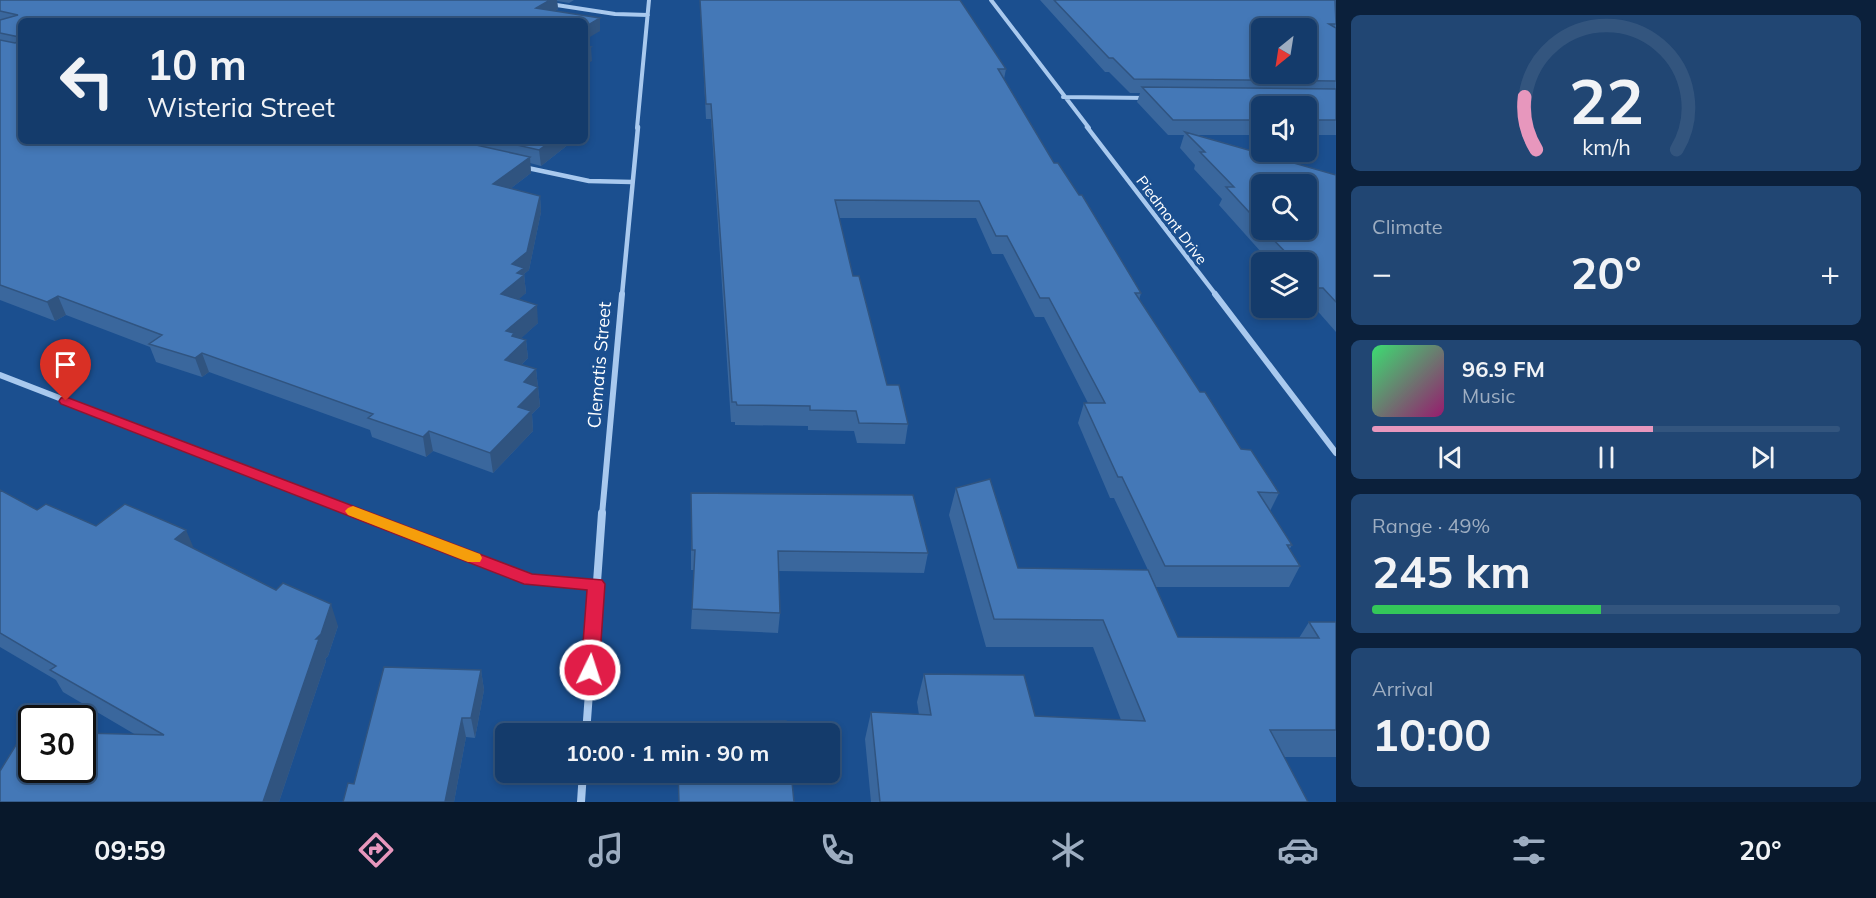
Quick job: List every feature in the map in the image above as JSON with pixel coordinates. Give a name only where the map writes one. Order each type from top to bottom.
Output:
[{"type":"street","name":"Clematis Street","points":[[587,723],[596,584],[649,0]]},
{"type":"street","name":"Piedmont Drive","points":[[991,0],[1336,453]]},
{"type":"street","points":[[548,4],[615,14],[648,15]]},
{"type":"street","points":[[1063,97],[1158,98]]},
{"type":"street","points":[[522,166],[589,181],[632,182]]},
{"type":"street","points":[[0,375],[530,580],[596,584]]},
{"type":"street","points":[[581,802],[582,783]]},
{"type":"building","points":[[0,0],[550,0],[536,8],[600,18],[588,25],[588,18],[18,18],[18,37],[0,33],[0,20],[18,15],[0,11]]},
{"type":"building","points":[[700,0],[960,0],[1006,69],[998,69],[1054,163],[1058,163],[1079,195],[1082,195],[1141,293],[1135,293],[1200,392],[1205,392],[1241,449],[1251,450],[1279,493],[1258,492],[1292,545],[1287,545],[1300,566],[1165,566],[1122,477],[1118,477],[1084,403],[1105,403],[1049,298],[1040,298],[1007,236],[996,236],[979,201],[835,200],[853,276],[859,276],[887,385],[899,385],[908,424],[859,423],[856,411],[810,410],[810,406],[737,405],[736,402],[732,402],[711,104],[706,104]]},
{"type":"building","points":[[1054,0],[1335,0],[1336,24],[1329,24],[1336,28],[1336,81],[1317,81],[1317,18],[1251,18],[1251,80],[1134,79],[1113,58],[1109,58]]},
{"type":"building","points":[[0,40],[18,42],[18,144],[472,144],[530,157],[493,184],[540,196],[527,252],[512,264],[524,268],[517,273],[524,275],[501,294],[537,305],[506,331],[514,333],[512,336],[526,340],[505,360],[536,369],[524,382],[538,387],[518,407],[531,411],[490,453],[429,431],[423,437],[368,418],[373,414],[202,353],[195,358],[149,344],[162,335],[58,296],[47,302],[0,285]]},
{"type":"building","points":[[1142,87],[1336,89],[1336,120],[1317,120],[1317,96],[1251,96],[1251,120],[1173,120]]},
{"type":"building","points":[[1185,132],[1251,151],[1251,162],[1290,162],[1336,175],[1336,302],[1323,288],[1317,287],[1317,252],[1285,252],[1274,240],[1317,240],[1317,174],[1251,174],[1251,214],[1226,187],[1234,187],[1200,152],[1205,152]]},
{"type":"building","points":[[512,144],[547,144],[539,150]]},
{"type":"building","points":[[990,479],[1018,568],[1148,570],[1178,637],[1319,638],[1309,622],[1336,622],[1336,730],[1270,730],[1308,802],[880,802],[871,712],[931,715],[924,674],[1024,675],[1035,716],[1145,721],[1103,620],[994,619],[956,488]]},
{"type":"building","points":[[0,490],[37,510],[46,504],[96,526],[125,504],[186,530],[175,539],[276,590],[283,583],[331,604],[321,634],[316,639],[319,639],[263,802],[0,802],[0,771],[18,742],[18,783],[96,783],[96,733],[164,735],[50,670],[56,666],[0,633]]},
{"type":"building","points":[[691,493],[913,495],[928,553],[778,551],[780,613],[692,609],[695,550],[692,550]]},
{"type":"building","points":[[384,667],[481,670],[471,718],[462,718],[445,802],[343,802],[348,783],[354,784]]},
{"type":"building","points":[[786,721],[786,723],[687,723]]},
{"type":"building","points":[[678,783],[792,783],[794,802],[679,802]]},
{"type":"slow traffic","points":[[353,511],[474,558]]},
{"type":"route","points":[[66,401],[530,580],[596,584],[590,670]]}]
